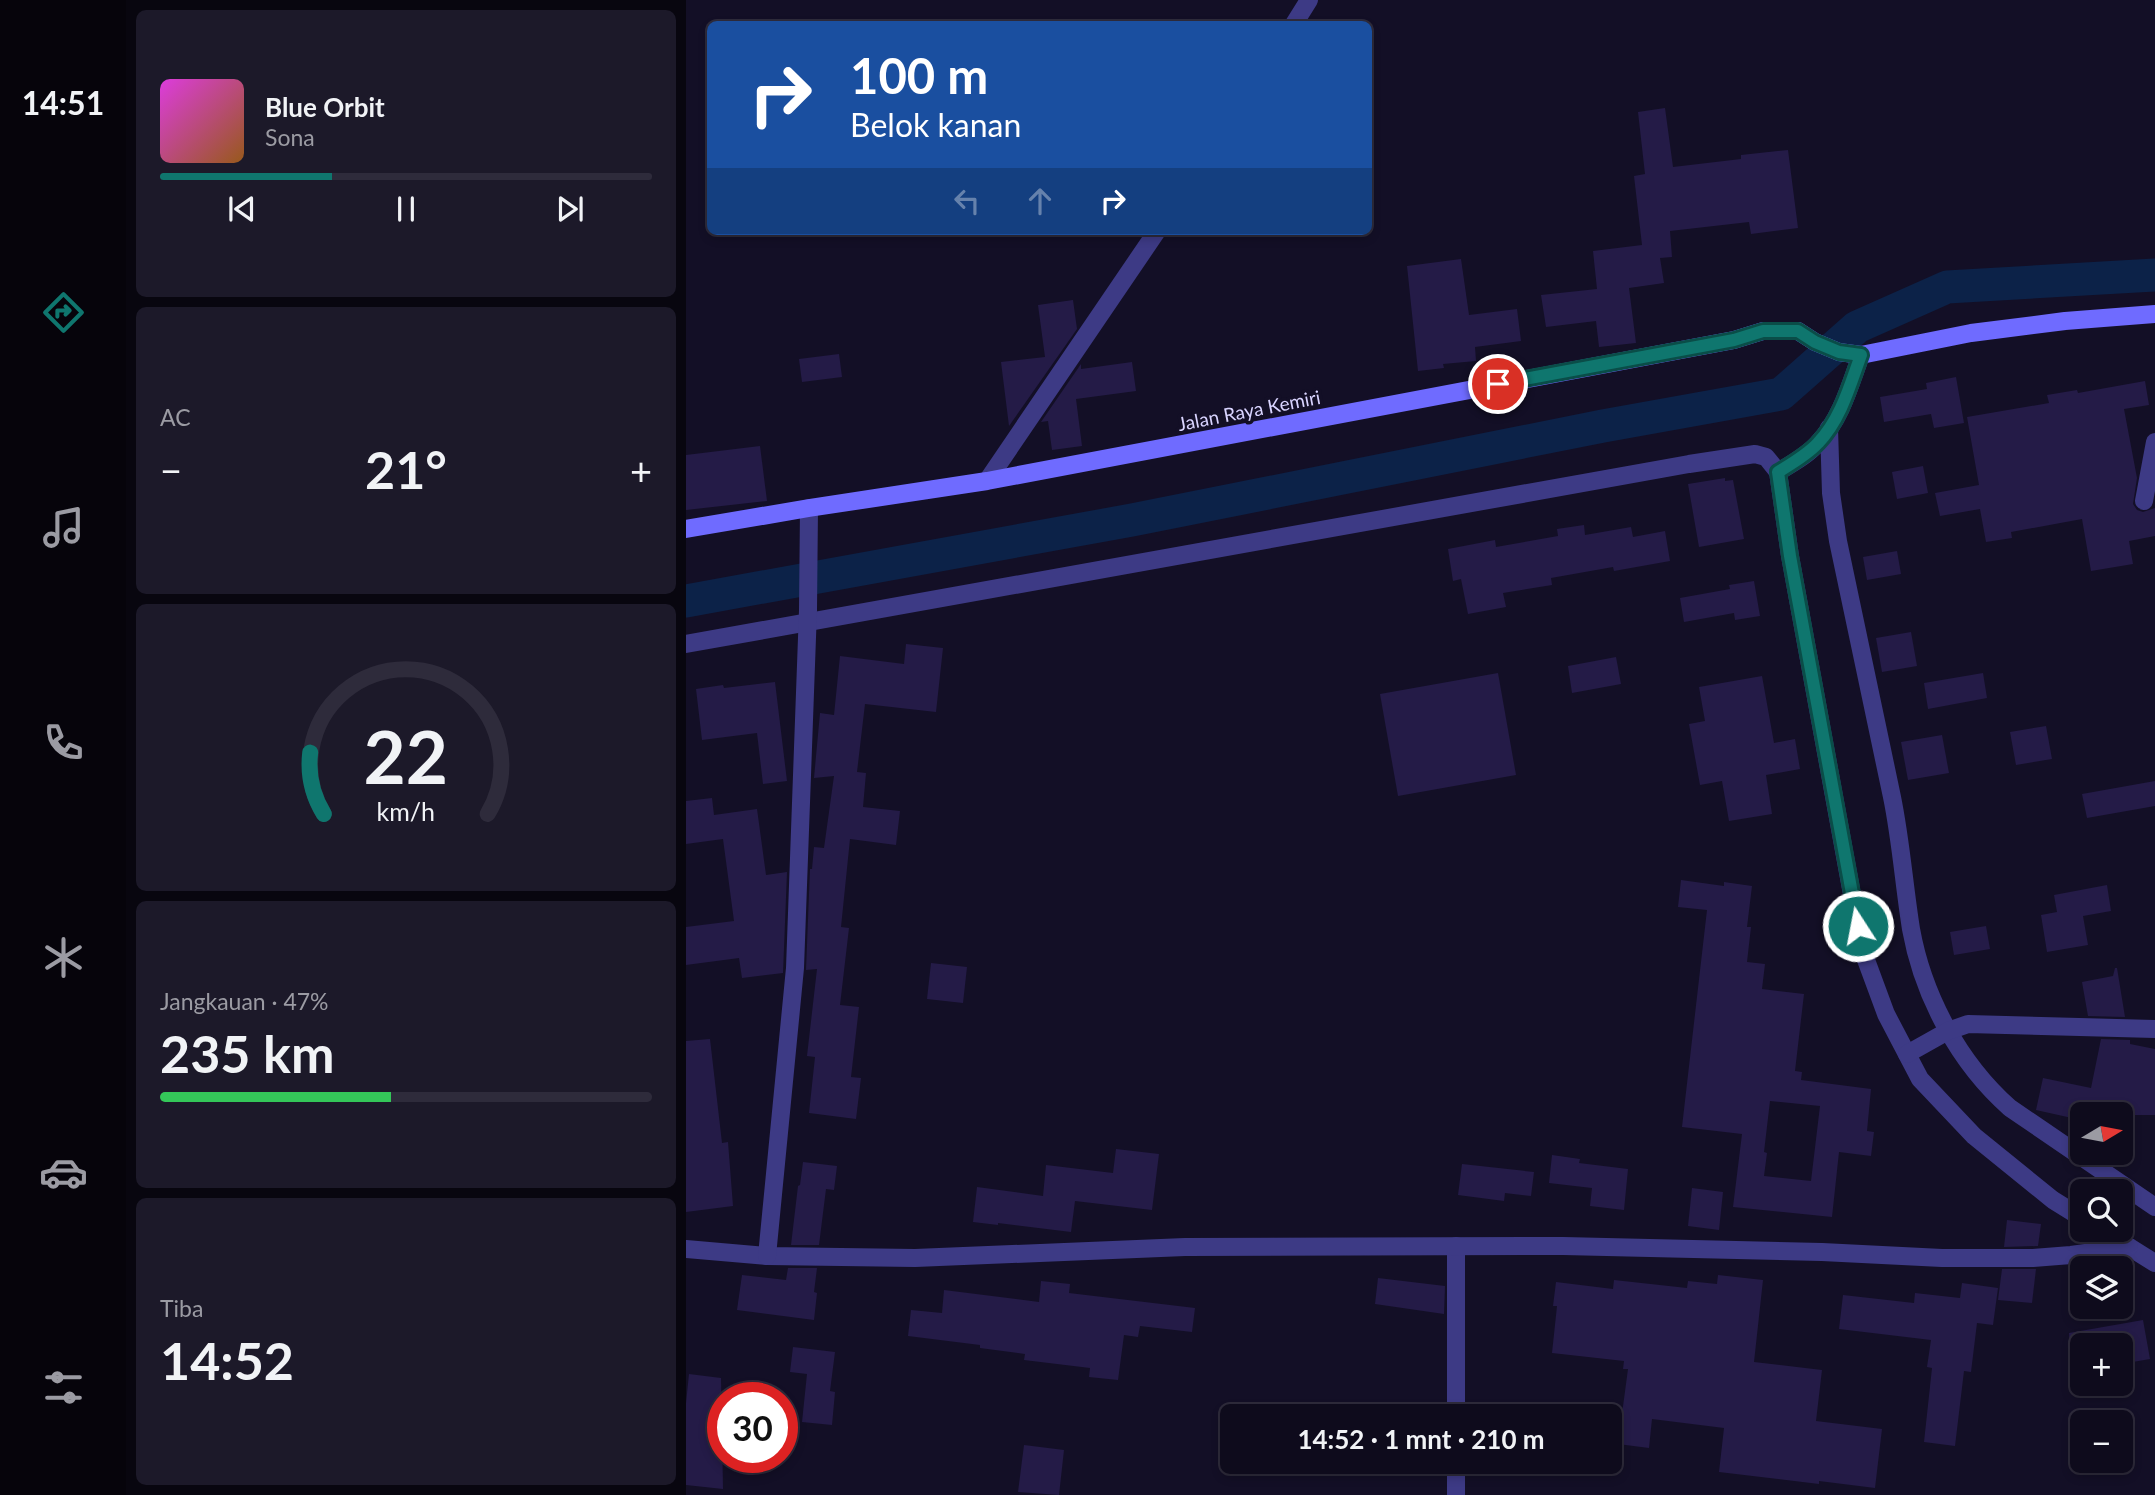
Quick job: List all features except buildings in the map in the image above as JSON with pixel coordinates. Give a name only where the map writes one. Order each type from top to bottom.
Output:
[{"type":"main road","name":"Jalan Raya Kemiri","points":[[686,529],[987,481],[1734,340],[1763,331],[1798,331],[1839,352],[1861,355],[1971,333],[2065,321],[2155,314]]},
{"type":"street","points":[[1296,21],[1309,0]]},
{"type":"street","points":[[987,481],[1154,235]]},
{"type":"street","points":[[1784,468],[1816,446],[1829,428],[1840,411],[1861,355]]},
{"type":"street","points":[[1829,428],[1831,493],[1838,541],[1899,834],[1912,929],[1922,971],[1944,1033],[1995,1095],[2010,1108],[2155,1207]]},
{"type":"street","points":[[2144,501],[2155,442]]},
{"type":"street","points":[[686,644],[807,617],[1714,460],[1762,455],[1784,468]]},
{"type":"street","points":[[1784,468],[1790,556],[1862,949],[1886,1014],[1910,1053],[1920,1079],[1974,1136],[2070,1211]]},
{"type":"street","points":[[767,1256],[795,968],[809,508]]},
{"type":"street","points":[[1910,1053],[1944,1033],[1968,1024],[2155,1029]]},
{"type":"street","points":[[2121,1242],[2155,1263]]},
{"type":"street","points":[[686,1248],[767,1256],[915,1258],[1185,1247],[1563,1245],[1942,1258],[2046,1257],[2129,1247]]},
{"type":"street","points":[[1456,1246],[1456,1404]]},
{"type":"street","points":[[1456,1474],[1456,1495]]},
{"type":"waterway","points":[[686,601],[1132,520],[1603,426],[1781,394],[1857,327],[1947,287],[2155,275]]},
{"type":"route","points":[[1498,384],[1734,340],[1763,331],[1798,331],[1839,352],[1861,355],[1840,411],[1823,438],[1816,446],[1778,472],[1790,556],[1858,926]]}]
